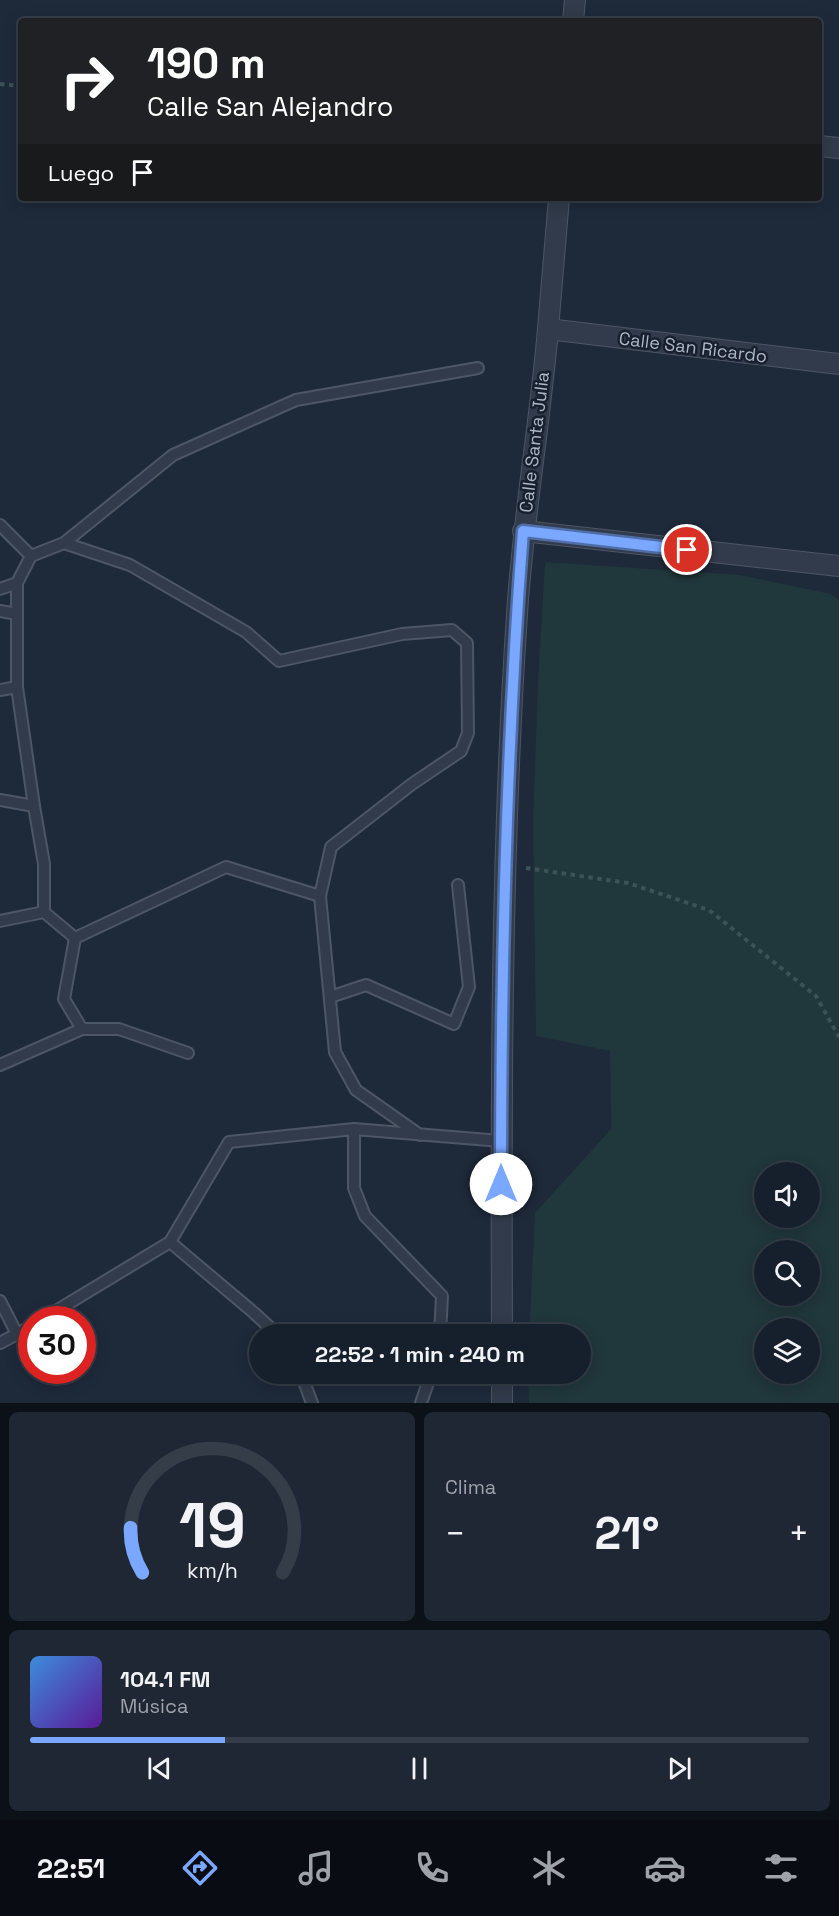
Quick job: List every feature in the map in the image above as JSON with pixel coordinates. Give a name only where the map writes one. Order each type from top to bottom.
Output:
[{"type":"street","points":[[573,18],[575,0]]},
{"type":"street","points":[[822,146],[839,148]]},
{"type":"street","name":"Calle Santa Julia","points":[[502,1324],[504,865],[523,531],[548,329],[559,201]]},
{"type":"street","name":"Calle San Ricardo","points":[[548,329],[839,364]]},
{"type":"street","points":[[523,531],[839,566]]},
{"type":"street","points":[[502,1384],[502,1403]]},
{"type":"lane","points":[[44,912],[44,864],[17,687],[17,583],[31,556],[64,543],[173,455],[296,400],[478,368]]},
{"type":"lane","points":[[0,525],[31,556]]},
{"type":"lane","points":[[64,543],[130,565],[246,632],[279,661],[402,633],[452,630],[467,643],[468,733],[461,751],[412,784],[331,847],[320,896],[335,1052],[356,1090],[420,1135]]},
{"type":"lane","points":[[0,589],[17,583]]},
{"type":"lane","points":[[0,610],[17,614]]},
{"type":"lane","points":[[0,690],[17,687]]},
{"type":"lane","points":[[0,800],[34,806]]},
{"type":"lane","points":[[75,938],[226,867],[320,896]]},
{"type":"lane","points":[[330,997],[366,985],[454,1024],[469,987],[458,885]]},
{"type":"lane","points":[[44,912],[75,938]]},
{"type":"lane","points":[[0,921],[44,912]]},
{"type":"lane","points":[[75,938],[64,999],[82,1029]]},
{"type":"lane","points":[[0,1065],[82,1029],[119,1029],[188,1053]]},
{"type":"lane","points":[[64,1306],[170,1242],[229,1142],[354,1129],[501,1141]]},
{"type":"lane","points":[[354,1129],[354,1188],[365,1216],[442,1296],[441,1324]]},
{"type":"lane","points":[[170,1242],[267,1324]]},
{"type":"lane","points":[[0,1301],[17,1334],[0,1344]]},
{"type":"lane","points":[[305,1384],[312,1403]]},
{"type":"lane","points":[[421,1403],[428,1384]]},
{"type":"path","points":[[0,84],[18,86]]},
{"type":"path","points":[[504,865],[628,883],[709,910],[816,996],[839,1037]]},
{"type":"green space","points":[[545,562],[740,575],[831,594],[839,600],[839,1403],[529,1403],[528,1384],[591,1384],[591,1324],[530,1324],[535,1213],[611,1129],[610,1051],[536,1036],[533,823]]},
{"type":"route","points":[[501,1184],[504,865],[523,531],[687,550]]}]
